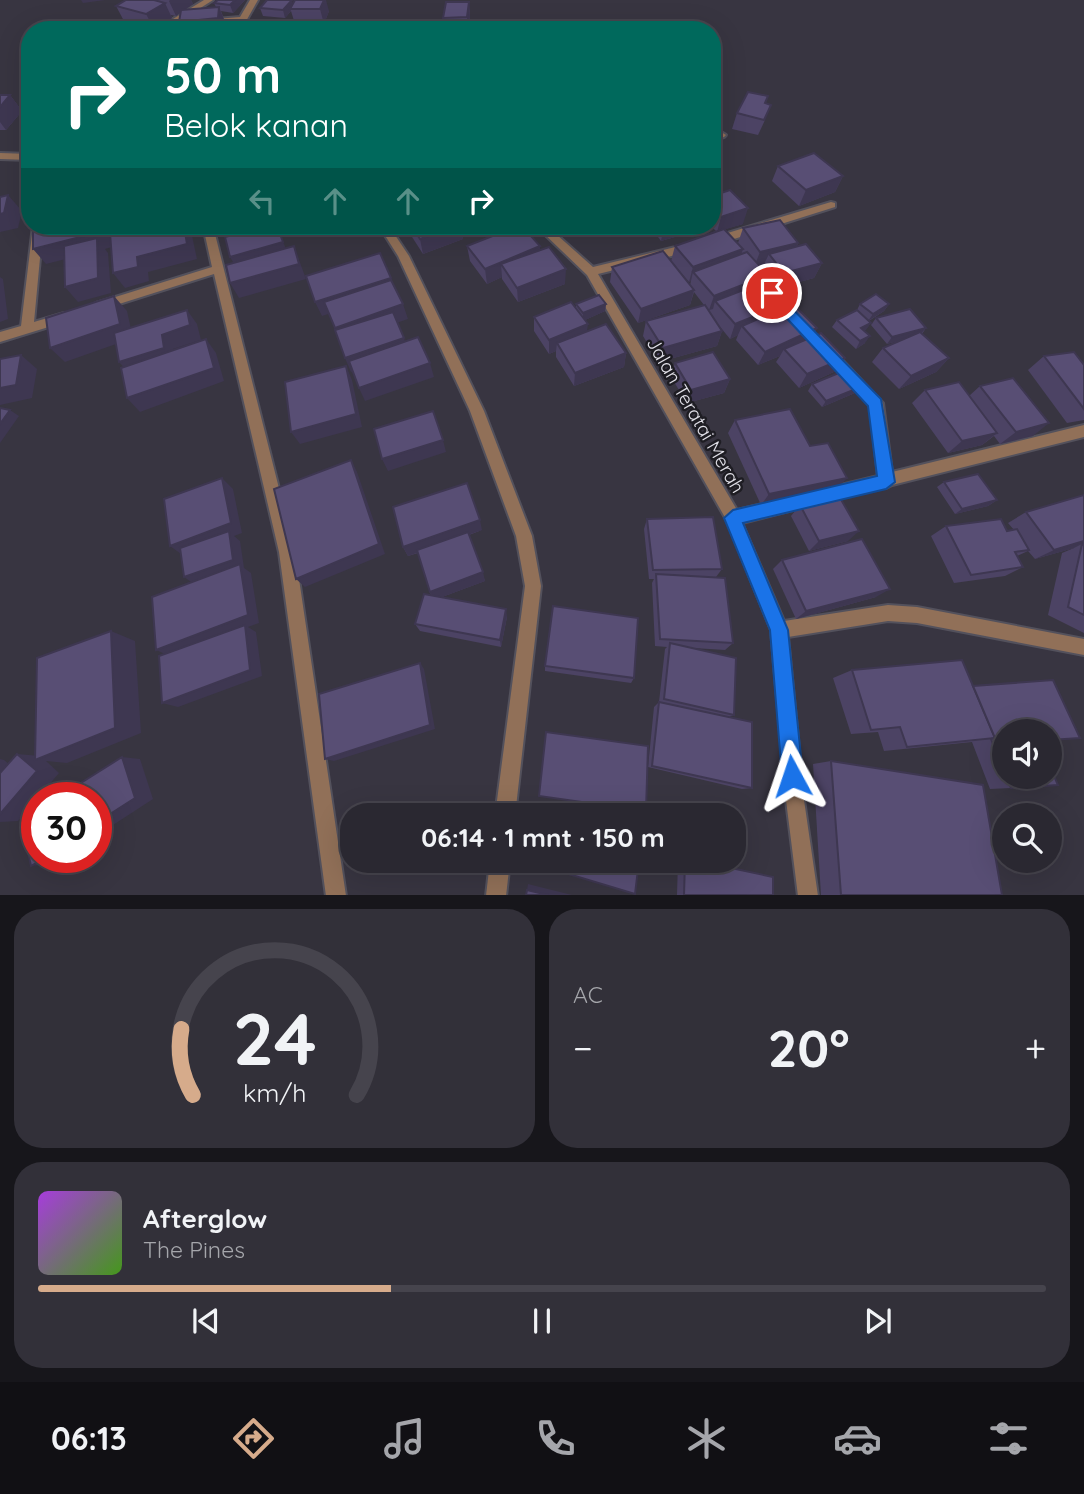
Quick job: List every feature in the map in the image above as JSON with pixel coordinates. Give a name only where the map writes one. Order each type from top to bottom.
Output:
[{"type":"street","points":[[174,21],[209,0]]},
{"type":"street","points":[[224,21],[244,19],[254,0]]},
{"type":"street","points":[[0,156],[21,157]]},
{"type":"street","points":[[591,272],[726,244],[831,205]]},
{"type":"street","points":[[27,330],[36,235]]},
{"type":"street","points":[[210,235],[287,552],[336,895]]},
{"type":"street","points":[[389,235],[477,411],[524,536],[533,586],[507,803]]},
{"type":"street","name":"Jalan Teratai Merah","points":[[551,235],[591,272],[733,518],[779,630],[795,800],[808,895]]},
{"type":"street","points":[[91,309],[218,269]]},
{"type":"street","points":[[0,337],[78,313]]},
{"type":"street","points":[[821,345],[876,403],[886,482]]},
{"type":"street","points":[[733,518],[1084,431]]},
{"type":"street","points":[[779,630],[888,613],[907,614],[1084,647]]},
{"type":"street","points":[[496,895],[499,873]]},
{"type":"building","points":[[126,0],[154,0],[165,3],[146,14],[116,6]]},
{"type":"building","points":[[218,0],[235,0],[230,5],[214,3]]},
{"type":"building","points":[[267,0],[292,0],[283,10],[260,8]]},
{"type":"building","points":[[295,0],[324,0],[320,9],[290,9]]},
{"type":"building","points":[[446,2],[469,2],[467,17],[443,18]]},
{"type":"building","points":[[219,7],[218,18],[189,21],[179,21],[181,10]]},
{"type":"building","points":[[748,92],[768,96],[765,103],[771,105],[764,120],[737,113]]},
{"type":"building","points":[[0,95],[10,95],[0,107]]},
{"type":"building","points":[[814,153],[843,176],[806,190],[778,166]]},
{"type":"building","points":[[730,190],[748,208],[721,217],[721,193]]},
{"type":"building","points":[[8,195],[4,213],[0,214],[0,197]]},
{"type":"building","points":[[780,220],[798,243],[760,252],[743,228]]},
{"type":"building","points":[[724,229],[743,249],[693,267],[675,246],[707,235],[721,235],[721,230]]},
{"type":"building","points":[[33,235],[88,235],[33,249]]},
{"type":"building","points":[[110,235],[186,235],[187,244],[137,257],[138,267],[113,273]]},
{"type":"building","points":[[280,235],[283,242],[230,257],[225,237]]},
{"type":"building","points":[[495,235],[530,235],[540,246],[485,269],[467,246]]},
{"type":"building","points":[[97,238],[98,278],[65,287],[64,246]]},
{"type":"building","points":[[806,244],[822,263],[784,273],[769,254]]},
{"type":"building","points":[[294,246],[299,264],[230,283],[226,265]]},
{"type":"building","points":[[549,247],[566,269],[517,288],[501,264]]},
{"type":"building","points":[[663,251],[694,290],[641,309],[612,267]]},
{"type":"building","points":[[747,252],[768,275],[714,296],[693,272]]},
{"type":"building","points":[[380,253],[391,278],[315,302],[306,276]]},
{"type":"building","points":[[391,280],[403,304],[335,328],[324,302]]},
{"type":"building","points":[[764,282],[785,304],[735,324],[715,301]]},
{"type":"building","points":[[876,294],[889,304],[873,314],[860,304]]},
{"type":"building","points":[[599,295],[606,304],[583,313],[576,304]]},
{"type":"building","points":[[114,296],[120,324],[50,348],[46,318]]},
{"type":"building","points":[[571,302],[588,324],[549,340],[534,317]]},
{"type":"building","points":[[793,304],[817,328],[765,352],[742,326]]},
{"type":"building","points":[[705,305],[722,331],[663,348],[646,321]]},
{"type":"building","points":[[910,309],[926,328],[892,337],[876,318]]},
{"type":"building","points":[[187,310],[190,325],[162,335],[164,348],[119,362],[114,333]]},
{"type":"building","points":[[857,310],[871,323],[861,328],[870,336],[860,341],[837,320]]},
{"type":"building","points":[[393,312],[404,338],[345,358],[335,330]]},
{"type":"building","points":[[606,324],[626,353],[575,373],[557,343]]},
{"type":"building","points":[[920,332],[949,358],[911,376],[883,348]]},
{"type":"building","points":[[821,333],[845,358],[807,374],[784,349]]},
{"type":"building","points":[[418,337],[430,363],[359,388],[349,361]]},
{"type":"building","points":[[206,339],[214,368],[127,398],[121,368]]},
{"type":"building","points":[[713,352],[730,379],[691,390],[675,363]]},
{"type":"building","points":[[1074,352],[1084,365],[1084,409],[1044,356]]},
{"type":"building","points":[[21,355],[16,385],[0,388],[0,359]]},
{"type":"building","points":[[346,366],[356,414],[291,432],[285,382]]},
{"type":"building","points":[[846,370],[861,387],[826,401],[812,384]]},
{"type":"building","points":[[1013,378],[1049,423],[1016,432],[980,386]]},
{"type":"building","points":[[959,382],[997,433],[962,441],[925,390]]},
{"type":"building","points":[[0,408],[10,410],[0,424]]},
{"type":"building","points":[[790,409],[810,446],[828,443],[847,478],[769,494],[735,420]]},
{"type":"building","points":[[433,411],[443,440],[382,459],[374,429]]},
{"type":"building","points":[[351,460],[379,544],[296,579],[274,489]]},
{"type":"building","points":[[978,474],[997,500],[962,509],[944,482]]},
{"type":"building","points":[[222,478],[231,523],[170,546],[164,499]]},
{"type":"building","points":[[467,483],[480,520],[403,547],[393,507]]},
{"type":"building","points":[[1084,495],[1084,541],[1054,550],[1026,512]]},
{"type":"building","points":[[839,496],[859,531],[819,541],[800,505]]},
{"type":"building","points":[[713,517],[722,569],[653,570],[647,519]]},
{"type":"building","points":[[1001,519],[1007,531],[1017,529],[1029,550],[1015,552],[1023,567],[971,575],[946,526]]},
{"type":"building","points":[[229,531],[233,560],[184,577],[180,548]]},
{"type":"building","points":[[468,532],[483,572],[430,592],[417,550]]},
{"type":"building","points":[[862,539],[890,589],[806,611],[782,560]]},
{"type":"building","points":[[1082,544],[1084,545],[1084,615],[1068,607]]},
{"type":"building","points":[[240,564],[248,615],[156,650],[152,597]]},
{"type":"building","points":[[656,574],[725,578],[733,643],[660,639]]},
{"type":"building","points":[[424,594],[506,609],[500,640],[415,624]]},
{"type":"building","points":[[553,606],[638,618],[634,678],[545,666]]},
{"type":"building","points":[[245,625],[250,670],[162,703],[159,656]]},
{"type":"building","points":[[111,631],[115,728],[35,760],[37,658]]},
{"type":"building","points":[[670,643],[736,658],[734,715],[664,699]]},
{"type":"building","points":[[962,660],[992,731],[992,738],[907,747],[900,727],[871,730],[852,670]]},
{"type":"building","points":[[420,663],[430,725],[325,759],[319,694]]},
{"type":"building","points":[[1053,680],[1080,738],[1062,739],[1062,719],[992,719],[992,731],[973,686]]},
{"type":"building","points":[[659,702],[752,722],[752,788],[652,766]]},
{"type":"building","points":[[546,732],[648,746],[646,803],[589,803],[539,796]]},
{"type":"building","points":[[17,754],[37,771],[28,782],[21,782],[21,790],[0,814],[0,773]]},
{"type":"building","points":[[122,757],[135,798],[112,813],[112,782],[82,782]]},
{"type":"building","points":[[831,761],[983,785],[992,837],[992,873],[998,873],[1002,895],[841,895]]},
{"type":"building","points":[[746,871],[773,877],[773,895],[684,895],[685,873]]},
{"type":"building","points":[[565,873],[638,873],[635,894]]},
{"type":"building","points":[[527,890],[548,895],[526,895]]},
{"type":"route","points":[[772,293],[876,403],[886,482],[733,518],[779,630],[792,776]]}]
